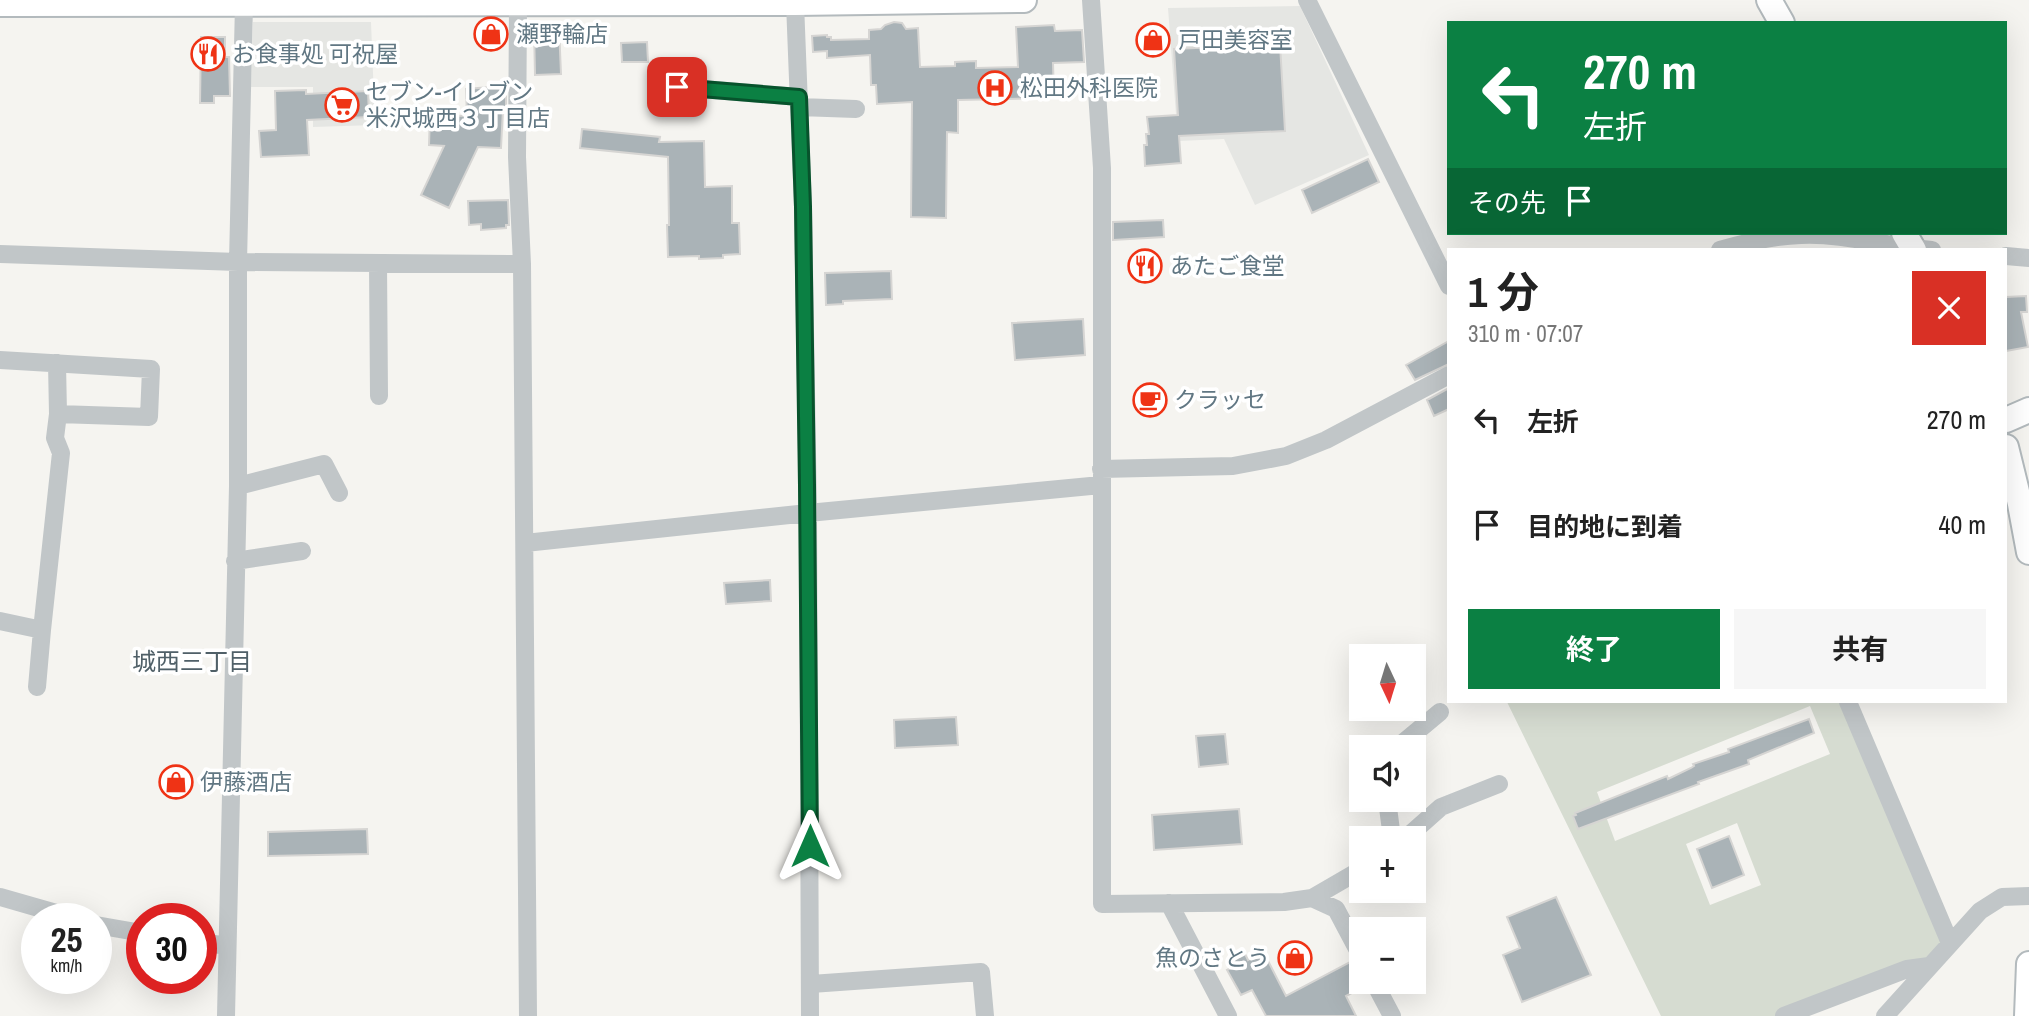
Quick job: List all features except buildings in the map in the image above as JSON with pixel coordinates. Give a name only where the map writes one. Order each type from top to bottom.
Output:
[{"type":"main road","points":[[0,4],[795,3],[1024,0]]},
{"type":"main road","points":[[1769,0],[1781,21]]},
{"type":"main road","points":[[2007,420],[2029,410]]},
{"type":"main road","points":[[2007,451],[2029,552]]},
{"type":"main road","points":[[2027,1016],[2029,964]]},
{"type":"street","points":[[1091,0],[1102,168],[1102,904],[1284,902],[1312,898],[1349,877]]},
{"type":"street","points":[[1307,0],[1447,282]]},
{"type":"street","points":[[795,3],[803,207],[808,513],[810,1016]]},
{"type":"street","points":[[226,1016],[234,561],[238,486],[238,262],[244,4]]},
{"type":"street","points":[[519,4],[517,157],[522,264],[528,1016]]},
{"type":"street","points":[[677,87],[856,109]]},
{"type":"street","points":[[1727,248],[1753,241],[1802,235],[1847,244],[1916,246]]},
{"type":"street","points":[[0,254],[238,262],[522,264]]},
{"type":"street","points":[[2007,256],[2029,258]]},
{"type":"street","points":[[378,262],[379,396]]},
{"type":"street","points":[[0,360],[151,369],[149,417],[58,414]]},
{"type":"street","points":[[37,687],[61,453],[55,439],[58,414],[57,363]]},
{"type":"street","points":[[525,543],[808,513],[1101,477],[1233,466],[1286,456],[1326,440],[1447,375]]},
{"type":"street","points":[[238,486],[324,464],[339,493]]},
{"type":"street","points":[[234,561],[302,551]]},
{"type":"street","points":[[0,621],[42,630]]},
{"type":"street","points":[[1847,703],[1950,943]]},
{"type":"street","points":[[1412,735],[1440,712]]},
{"type":"street","points":[[1420,826],[1441,807],[1499,784]]},
{"type":"street","points":[[1885,1016],[1980,911],[2002,897],[2029,896]]},
{"type":"street","points":[[0,897],[21,903]]},
{"type":"street","points":[[1312,898],[1336,909],[1349,934]]},
{"type":"street","points":[[1169,903],[1228,1016]]},
{"type":"street","points":[[217,944],[227,946]]},
{"type":"street","points":[[1784,1016],[1907,970],[1929,966]]},
{"type":"street","points":[[811,984],[981,972],[985,1016]]},
{"type":"street","points":[[1380,994],[1392,1016]]},
{"type":"shaded area","points":[[1300,6],[1369,155],[1255,205],[1224,139],[1178,141],[1168,8]]},
{"type":"shaded area","points":[[253,22],[371,22],[375,125],[313,127],[313,87],[251,87]]},
{"type":"shaded area","points":[[1507,703],[1844,703],[1948,942],[1908,977],[1807,1016],[1661,1016]],"holes":[[[1810,706],[1830,754],[1615,841],[1597,792]],[[1737,823],[1761,885],[1710,905],[1686,844]]]},
{"type":"place","name":"瀬野輪店","points":[[491,34]]},
{"type":"place","name":"戸田美容室","points":[[1153,40]]},
{"type":"place","name":"お食事処 可祝屋","points":[[208,54]]},
{"type":"place","name":"松田外科医院","points":[[995,88]]},
{"type":"place","name":"セブン-イレブン 米沢城西３丁目店","points":[[342,105]]},
{"type":"place","name":"あたご食堂","points":[[1145,266]]},
{"type":"place","name":"クラッセ","points":[[1150,400]]},
{"type":"place","name":"伊藤酒店","points":[[176,782]]},
{"type":"place","name":"魚のさとう","points":[[1295,958]]},
{"type":"district","name":"城西三丁目","points":[[192,662]]},
{"type":"route","points":[[677,87],[799,97],[803,207],[810,846]]}]
